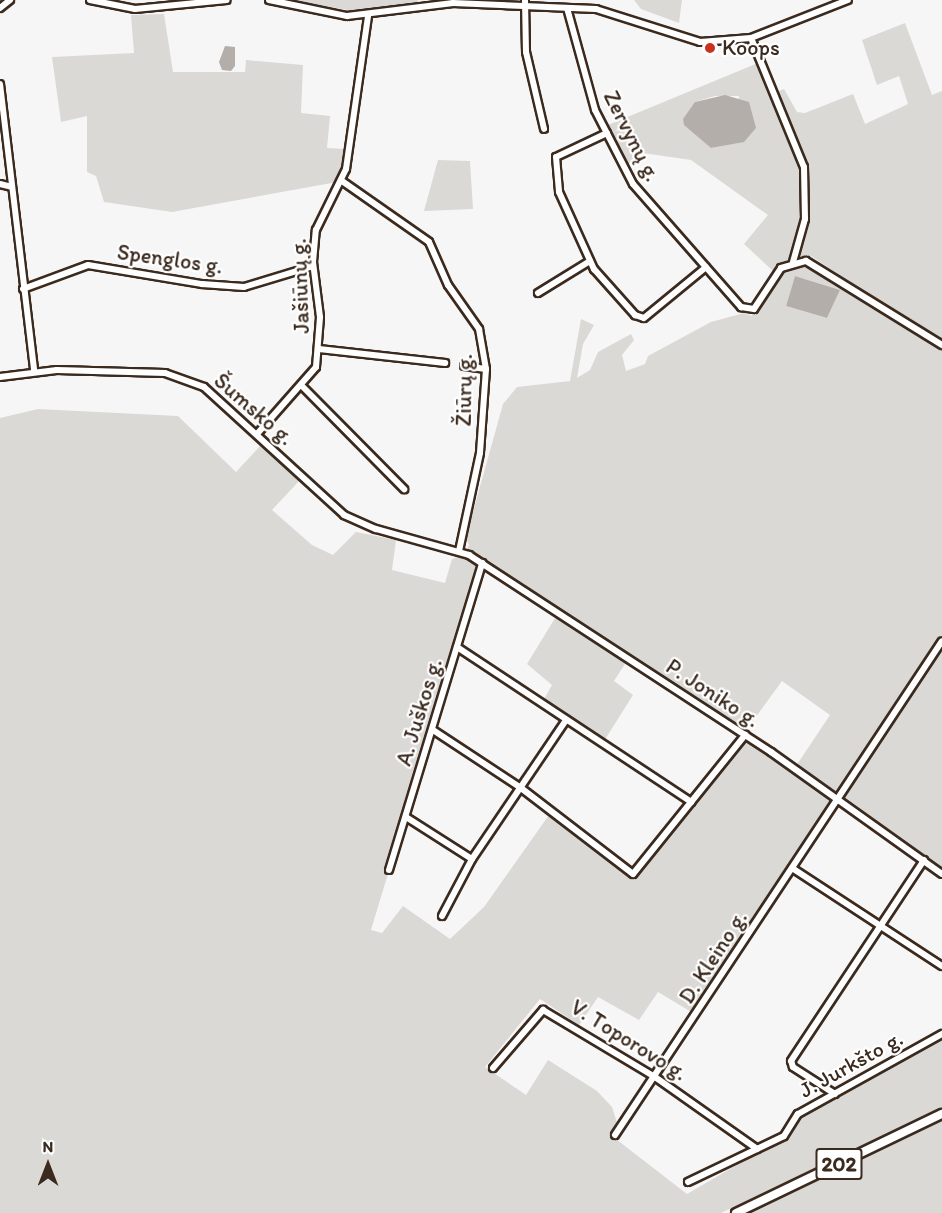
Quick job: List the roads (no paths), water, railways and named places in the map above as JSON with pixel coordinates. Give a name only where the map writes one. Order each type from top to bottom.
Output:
[{"type":"main road","name":"202","points":[[736,1213],[942,1114]]},
{"type":"street","points":[[0,8],[10,0]]},
{"type":"street","points":[[90,0],[135,9],[227,0]]},
{"type":"street","points":[[269,0],[325,14],[368,16],[453,3],[613,12],[693,42],[751,38],[848,0]]},
{"type":"street","points":[[525,0],[526,52],[544,129]]},
{"type":"street","name":"Zervynų g.","points":[[567,8],[587,85],[607,133],[638,190],[733,299],[750,310],[789,263]]},
{"type":"street","name":"Jašiūnų g.","points":[[257,434],[303,387],[316,367],[319,349],[320,299],[313,266],[319,216],[342,181],[368,16]]},
{"type":"street","points":[[751,38],[804,167],[805,219],[789,263],[812,263],[942,345]]},
{"type":"street","points":[[0,84],[34,371]]},
{"type":"street","points":[[607,133],[558,152],[559,192],[590,261],[635,315],[644,318],[706,267]]},
{"type":"street","name":"Žiūrų g.","points":[[342,181],[429,242],[448,285],[477,323],[486,369],[477,475],[459,551]]},
{"type":"street","points":[[0,184],[12,187]]},
{"type":"street","points":[[538,293],[590,261]]},
{"type":"street","name":"Spenglos g.","points":[[23,289],[88,265],[244,286],[313,266]]},
{"type":"street","points":[[319,349],[445,363]]},
{"type":"street","points":[[464,366],[486,369]]},
{"type":"street","name":"Šumsko g.","points":[[0,377],[34,371],[176,375],[213,393],[344,515],[376,530],[459,551]]},
{"type":"street","points":[[303,387],[404,489]]},
{"type":"street","name":"P. Joniko g.","points":[[459,551],[482,563],[745,735],[838,798],[942,874]]},
{"type":"street","name":"A. Juškos g.","points":[[389,870],[482,563]]},
{"type":"street","name":"D. Kleino g.","points":[[615,1136],[942,641]]},
{"type":"street","points":[[457,647],[691,802]]},
{"type":"street","points":[[442,916],[472,859],[566,720]]},
{"type":"street","points":[[433,730],[520,788],[633,874],[745,735]]},
{"type":"street","points":[[406,817],[472,859]]},
{"type":"street","points":[[835,1094],[793,1067],[791,1061],[883,926],[924,860]]},
{"type":"street","points":[[792,868],[942,966]]},
{"type":"street","name":"V. Toporovo g.","points":[[493,1068],[523,1028],[543,1010],[655,1077],[757,1149]]},
{"type":"street","name":"J. Jurkšto g.","points":[[688,1182],[788,1133],[798,1114],[942,1034]]},
{"type":"place","name":"Koops","points":[[710,48]]}]
